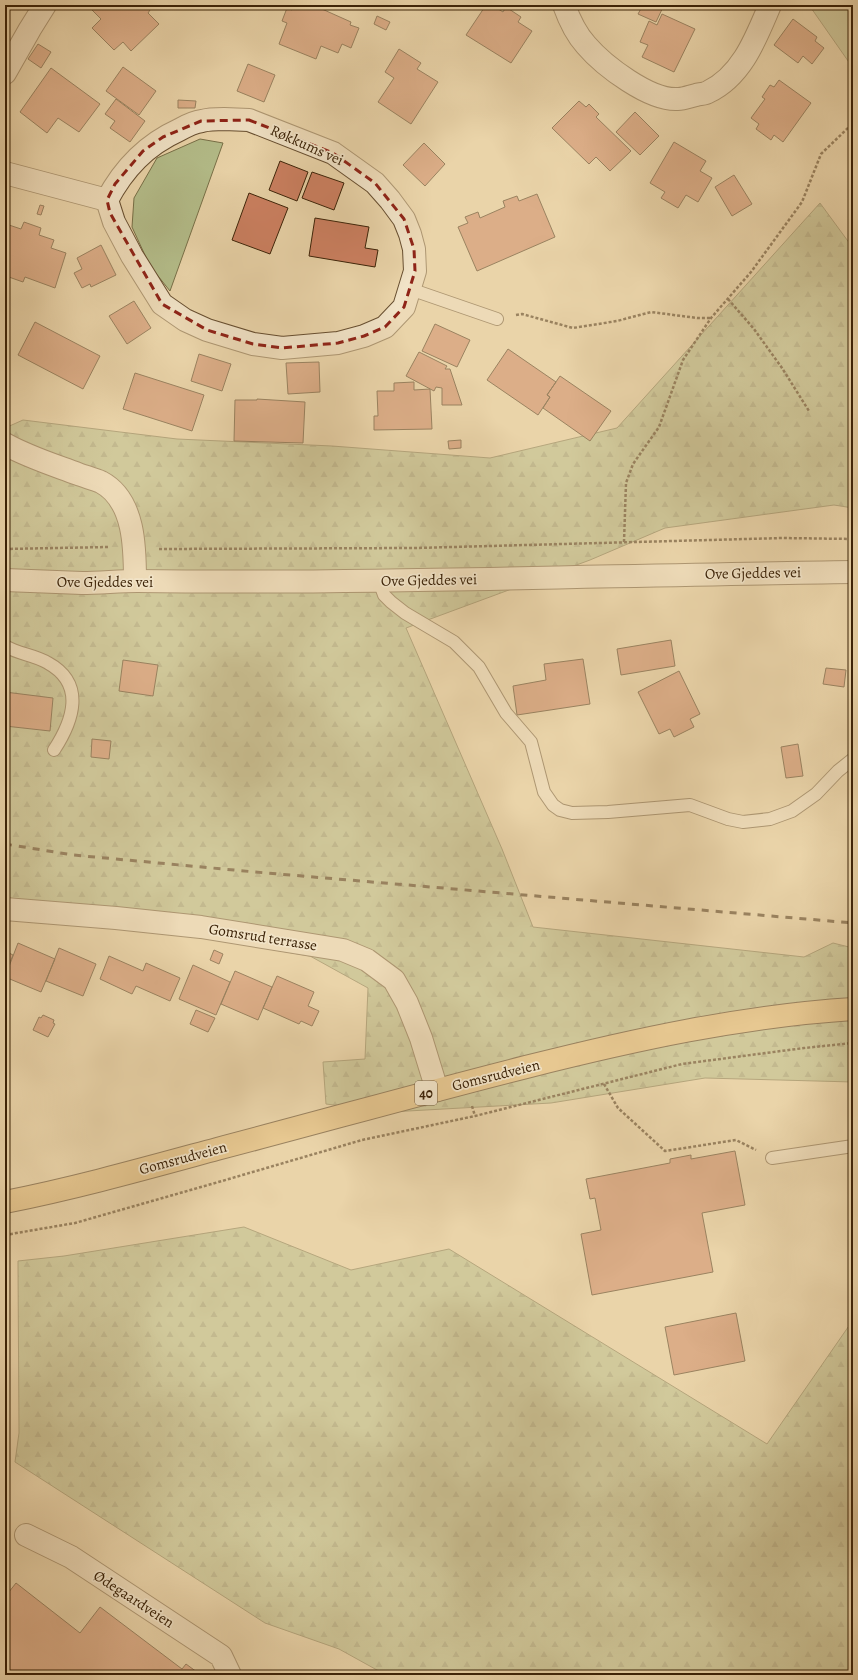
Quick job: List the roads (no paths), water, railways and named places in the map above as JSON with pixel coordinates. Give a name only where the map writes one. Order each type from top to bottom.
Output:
[{"type":"main road","name":"Gomsrudveien","points":[[5,1202],[148,1168],[436,1090],[595,1050],[674,1033],[734,1023],[853,1009]]},
{"type":"street","points":[[5,73],[45,5]]},
{"type":"street","points":[[564,5],[568,17],[585,44],[621,77],[660,96],[678,99],[707,93],[722,84],[741,65],[754,42],[770,5]]},
{"type":"street","name":"Røkkums vei","points":[[224,119],[249,120],[333,153],[375,183],[404,219],[414,249],[415,271],[404,307],[385,327],[364,336],[338,344],[282,348],[253,344],[214,332],[185,320],[162,304],[132,256],[114,222],[107,200],[116,184],[134,161],[143,151],[163,137],[201,121],[224,119]]},
{"type":"street","points":[[5,173],[107,200]]},
{"type":"street","points":[[5,444],[18,452],[101,482],[114,493],[129,520],[135,548],[136,581]]},
{"type":"street","name":"Ove Gjeddes vei","points":[[5,580],[83,583],[136,581],[196,583],[853,572]]},
{"type":"street","name":"Gomsrud terrasse","points":[[5,908],[201,927],[343,950],[367,960],[394,980],[407,1003],[418,1031],[436,1090]]},
{"type":"street","name":"Ødegaardveien","points":[[26,1535],[71,1557],[221,1656],[230,1675]]},
{"type":"lane","points":[[410,289],[497,319]]},
{"type":"lane","points":[[380,580],[384,595],[391,602],[405,613],[454,642],[479,667],[508,716],[526,735],[530,742],[544,792],[553,805],[560,810],[572,813],[608,812],[690,805],[728,819],[743,822],[770,820],[792,811],[816,794],[853,758]]},
{"type":"lane","points":[[5,646],[13,651],[48,663],[64,674],[68,681],[73,696],[72,711],[64,735],[54,750]]},
{"type":"lane","points":[[772,1158],[853,1146]]},
{"type":"railway","points":[[5,844],[73,855],[255,872],[853,923]]}]
